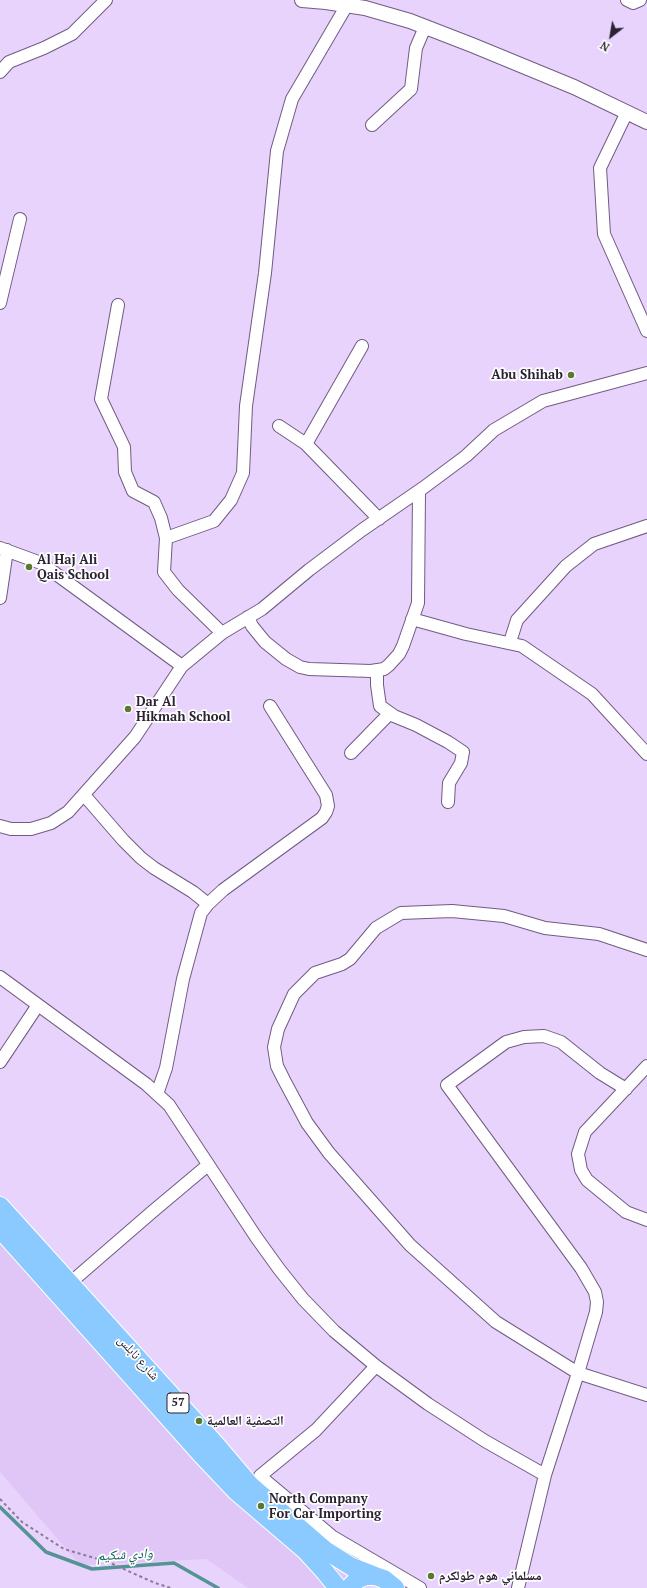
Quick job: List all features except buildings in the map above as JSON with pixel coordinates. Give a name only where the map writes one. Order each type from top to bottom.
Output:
[{"type":"main road","name":"شارع نابلس","points":[[0,1206],[250,1484],[330,1554],[352,1568],[384,1578],[395,1588]]},
{"type":"main road","name":"شارع نابلس","points":[[0,1229],[201,1454],[237,1492],[306,1552],[338,1588]]},
{"type":"main road","points":[[349,1588],[358,1579],[366,1576],[375,1576]]},
{"type":"street","points":[[0,72],[8,62],[44,48],[72,34],[106,0]]},
{"type":"street","points":[[302,0],[365,8],[425,27],[472,44],[574,87],[647,122]]},
{"type":"street","points":[[627,0],[633,3],[640,0]]},
{"type":"street","points":[[166,538],[214,521],[231,500],[242,473],[246,406],[265,273],[277,151],[292,99],[347,5]]},
{"type":"street","points":[[372,125],[411,89],[416,48],[425,27]]},
{"type":"street","points":[[627,112],[600,168],[604,234],[647,331]]},
{"type":"street","points":[[0,303],[20,219]]},
{"type":"street","points":[[118,305],[101,399],[124,447],[125,472],[133,490],[154,502],[161,518],[166,538],[164,572],[178,590],[222,633]]},
{"type":"street","points":[[306,444],[362,346]]},
{"type":"street","points":[[0,826],[21,830],[41,827],[60,818],[84,795],[135,737],[182,666],[222,633],[262,609],[309,570],[379,518],[419,492],[466,456],[494,430],[543,401],[647,373]]},
{"type":"street","points":[[279,426],[306,444],[379,518]]},
{"type":"street","points":[[248,617],[255,630],[265,642],[286,659],[300,667],[309,669],[377,671],[389,665],[399,654],[418,603],[419,492]]},
{"type":"street","points":[[510,642],[517,620],[566,566],[594,544],[647,526]]},
{"type":"street","points":[[0,598],[3,549],[41,563],[182,666]]},
{"type":"street","points":[[412,619],[466,634],[510,642],[522,646],[592,694],[647,754]]},
{"type":"street","points":[[377,671],[377,686],[380,706],[390,713],[435,735],[463,752],[461,763],[449,783],[448,802]]},
{"type":"street","points":[[157,1094],[166,1068],[183,979],[201,913],[223,890],[322,818],[328,806],[326,795],[270,706]]},
{"type":"street","points":[[351,753],[390,713]]},
{"type":"street","points":[[84,795],[123,840],[141,858],[154,868],[194,892],[208,904]]},
{"type":"street","points":[[647,950],[599,934],[545,928],[504,916],[452,911],[401,913],[376,928],[350,959],[342,964],[315,973],[294,994],[275,1039],[274,1056],[277,1066],[307,1123],[329,1153],[410,1245],[496,1322],[578,1373],[647,1395]]},
{"type":"street","points":[[0,977],[146,1084],[169,1105],[256,1237],[303,1299],[334,1331],[376,1366],[428,1404],[485,1441],[545,1475]]},
{"type":"street","points":[[0,1062],[38,1005]]},
{"type":"street","points":[[518,1588],[545,1475],[578,1373],[596,1312],[597,1302],[593,1288],[576,1262],[447,1085],[506,1042],[524,1037],[544,1036],[561,1042],[600,1073],[626,1089]]},
{"type":"street","points":[[647,1066],[585,1132],[579,1147],[578,1159],[581,1170],[587,1180],[626,1212],[647,1220]]},
{"type":"street","points":[[70,1283],[208,1165]]},
{"type":"street","points":[[376,1366],[316,1430],[260,1476],[333,1537],[420,1588]]},
{"type":"path","points":[[0,1499],[22,1522],[64,1549],[108,1562],[155,1583],[171,1588]]},
{"type":"shaded area","points":[[0,1233],[192,1431],[359,1575],[350,1588],[248,1588],[206,1559],[80,1565],[0,1472]]},
{"type":"waterway","name":"وادي شكيم","points":[[0,1507],[46,1552],[92,1569],[174,1563],[218,1588]]},
{"type":"place","name":"Abu Shihab","points":[[571,375]]},
{"type":"place","name":"Al Haj Ali Qais School","points":[[29,567]]},
{"type":"place","name":"Dar Al Hikmah School","points":[[128,709]]},
{"type":"place","name":"التصفية العالمية","points":[[199,1421]]},
{"type":"place","name":"North Company For Car Importing","points":[[261,1506]]},
{"type":"place","name":"مسلماني هوم طولكرم","points":[[431,1576]]}]
